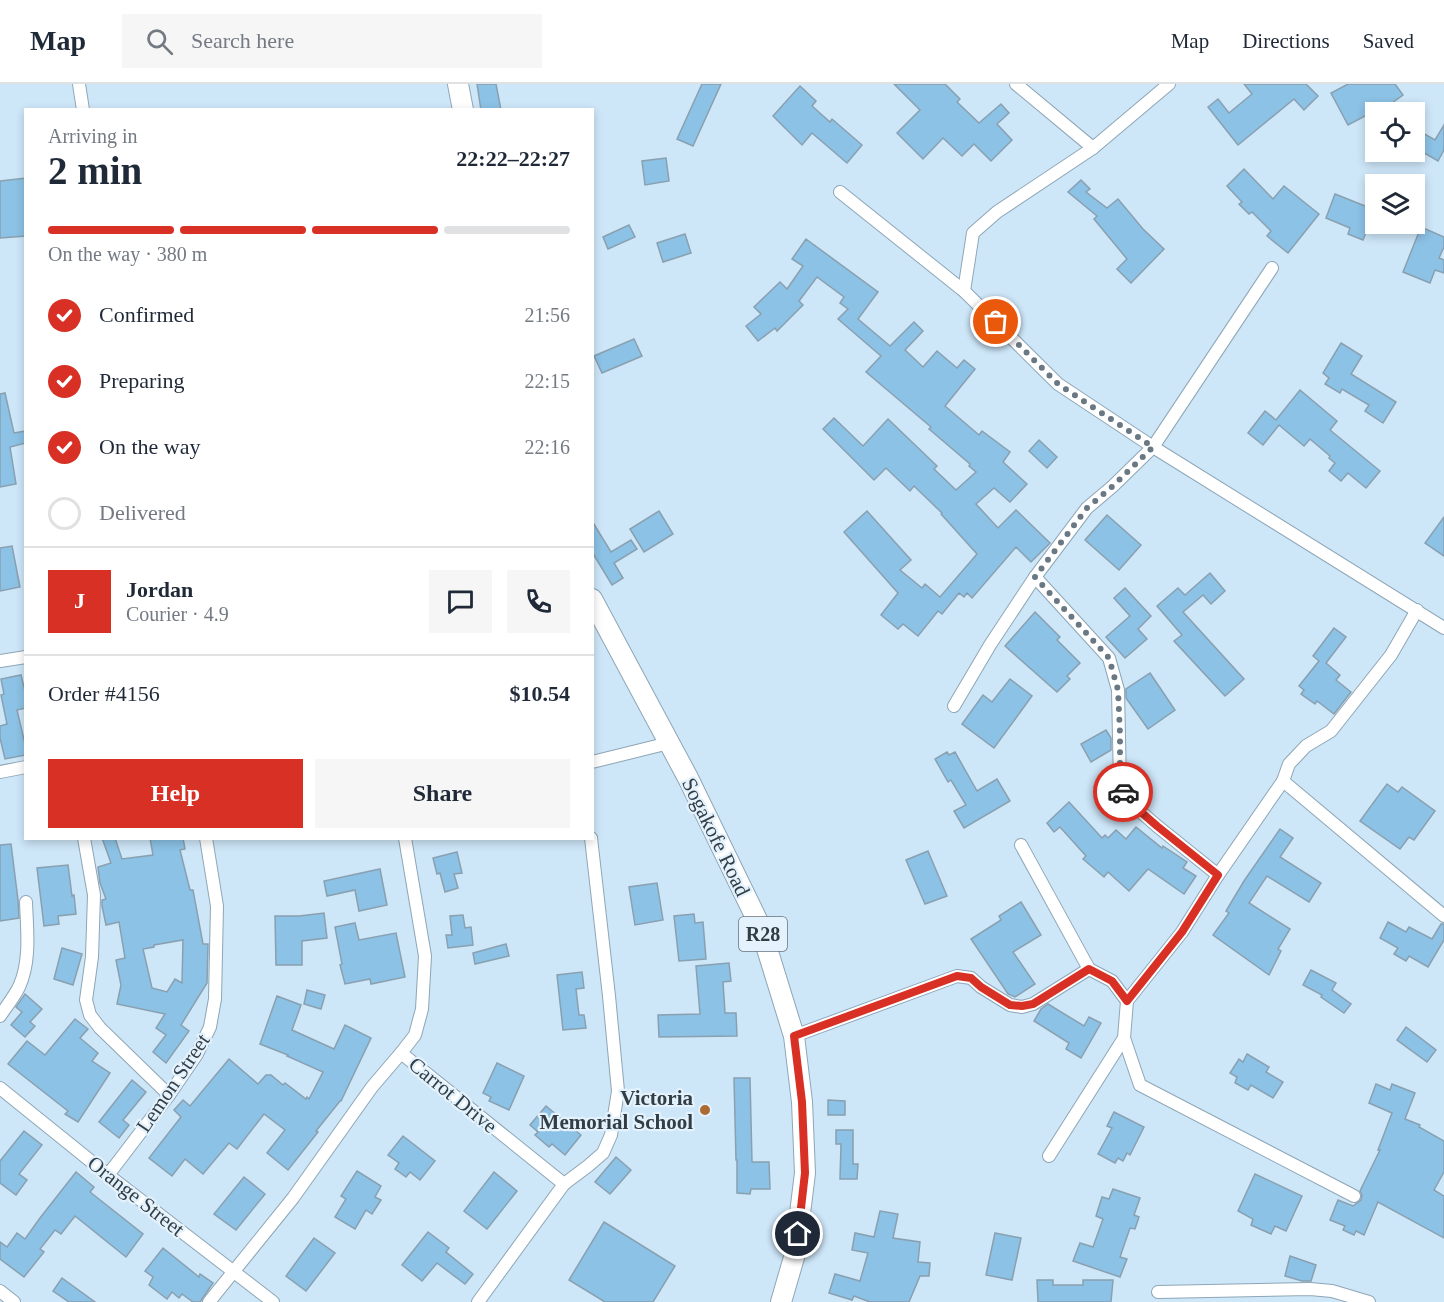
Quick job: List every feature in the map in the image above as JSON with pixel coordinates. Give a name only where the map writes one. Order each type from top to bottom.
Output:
[{"type":"main road","points":[[458,84],[463,108]]},
{"type":"main road","name":"Sogakofe Road","points":[[594,603],[688,778],[760,926],[794,1036],[802,1102],[805,1173],[795,1254],[781,1302]]},
{"type":"street","points":[[79,84],[83,108]]},
{"type":"street","points":[[1016,84],[1093,148]]},
{"type":"street","points":[[964,291],[973,233],[997,212],[1093,148],[1169,84]]},
{"type":"street","points":[[840,192],[964,291],[1058,384],[1153,447],[1444,628]]},
{"type":"street","points":[[954,706],[990,645],[1035,577],[1087,508],[1153,447],[1272,268]]},
{"type":"street","points":[[1035,577],[1109,658],[1118,690],[1120,784],[1126,799],[1218,875]]},
{"type":"street","points":[[1354,1196],[1140,1085],[1124,1038],[1127,1001],[1182,932],[1283,781],[1289,764],[1306,746],[1331,731],[1391,655],[1417,610]]},
{"type":"street","points":[[0,661],[24,657]]},
{"type":"street","points":[[594,762],[669,743]]},
{"type":"street","points":[[0,772],[24,767]]},
{"type":"street","points":[[1283,781],[1444,916]]},
{"type":"street","points":[[84,840],[94,896],[92,957],[86,1000],[90,1015],[100,1028],[169,1095]]},
{"type":"street","name":"Lemon Street","points":[[108,1175],[169,1095],[197,1054],[210,1027],[215,999],[217,906],[207,840]]},
{"type":"street","name":"Carrot Drive","points":[[405,840],[425,956],[422,1009],[415,1035],[401,1053],[564,1184]]},
{"type":"street","points":[[478,1302],[564,1184],[603,1153],[611,1135],[618,1091],[591,840]]},
{"type":"street","points":[[1021,845],[1089,969],[1112,981],[1127,1001]]},
{"type":"street","points":[[0,1016],[19,988],[23,971],[28,947],[26,902]]},
{"type":"street","points":[[794,1036],[957,976],[971,978],[1010,1005],[1022,1006],[1033,1004],[1089,969]]},
{"type":"street","points":[[1049,1156],[1124,1038]]},
{"type":"street","points":[[209,1302],[293,1198],[372,1087],[401,1053]]},
{"type":"street","name":"Orange Street","points":[[0,1088],[108,1175],[273,1302]]},
{"type":"street","points":[[1158,1292],[1310,1289],[1332,1292],[1369,1302]]},
{"type":"street","points":[[0,1291],[14,1302]]},
{"type":"building","points":[[477,84],[496,84],[501,108],[481,108]]},
{"type":"building","points":[[702,84],[721,84],[693,146],[677,139]]},
{"type":"building","points":[[894,84],[945,84],[960,99],[957,102],[979,123],[1001,104],[1009,113],[997,124],[1012,140],[991,161],[974,144],[962,156],[943,138],[923,159],[897,133],[920,110]]},
{"type":"building","points":[[1244,84],[1306,84],[1318,96],[1304,110],[1294,99],[1238,145],[1208,107],[1218,99],[1229,113],[1252,94]]},
{"type":"building","points":[[1348,84],[1395,84],[1403,95],[1393,102],[1365,102],[1365,116],[1348,125],[1331,93]]},
{"type":"building","points":[[800,86],[816,101],[812,106],[830,122],[832,119],[862,145],[847,163],[812,133],[802,145],[773,116]]},
{"type":"building","points":[[1444,125],[1444,150],[1438,161],[1425,153],[1425,134],[1435,140]]},
{"type":"building","points":[[666,158],[669,181],[645,185],[642,161]]},
{"type":"building","points":[[1244,169],[1273,199],[1284,186],[1319,214],[1288,253],[1267,236],[1271,231],[1252,212],[1249,214],[1239,204],[1242,202],[1227,186]]},
{"type":"building","points":[[24,178],[24,236],[0,238],[0,181]]},
{"type":"building","points":[[1081,180],[1090,189],[1086,192],[1107,208],[1118,199],[1143,229],[1164,249],[1131,283],[1117,269],[1127,259],[1094,219],[1097,216],[1068,192]]},
{"type":"building","points":[[1335,194],[1365,206],[1365,234],[1363,240],[1348,234],[1350,228],[1326,218]]},
{"type":"building","points":[[629,225],[635,237],[608,249],[603,237]]},
{"type":"building","points":[[1425,229],[1444,237],[1444,247],[1439,258],[1444,260],[1444,273],[1435,270],[1430,283],[1403,272],[1418,234],[1425,234]]},
{"type":"building","points":[[685,234],[691,253],[663,262],[657,243]]},
{"type":"building","points":[[806,239],[878,292],[858,319],[890,346],[914,322],[923,331],[905,350],[923,367],[937,351],[957,368],[964,360],[975,369],[945,406],[979,435],[982,431],[1010,452],[1003,462],[1027,484],[1010,502],[994,488],[976,504],[998,528],[1016,510],[1050,543],[1031,562],[1016,547],[972,598],[967,593],[964,597],[959,593],[942,614],[938,611],[918,636],[903,624],[898,629],[881,615],[898,593],[844,532],[867,511],[911,560],[900,570],[922,588],[925,584],[940,597],[977,554],[942,513],[914,486],[910,491],[886,468],[874,480],[823,429],[834,418],[863,446],[888,419],[937,466],[934,469],[956,490],[976,472],[969,466],[970,464],[929,429],[931,427],[866,372],[881,356],[838,319],[848,309],[840,303],[844,297],[817,277],[799,301],[803,305],[777,331],[775,328],[758,341],[746,326],[761,314],[754,307],[780,282],[787,289],[803,266],[792,259]]},
{"type":"building","points":[[634,339],[642,356],[602,373],[594,356]]},
{"type":"building","points":[[1341,343],[1362,356],[1351,374],[1396,402],[1383,423],[1365,411],[1369,405],[1342,389],[1340,393],[1325,384],[1329,378],[1323,373]]},
{"type":"building","points":[[1300,390],[1337,421],[1330,430],[1380,471],[1366,488],[1348,473],[1341,481],[1329,471],[1335,463],[1310,439],[1304,446],[1279,425],[1263,445],[1248,433],[1265,411],[1276,420]]},
{"type":"building","points":[[5,393],[14,433],[24,431],[24,444],[10,447],[16,484],[0,487],[0,394]]},
{"type":"building","points":[[1039,440],[1057,457],[1047,468],[1029,451]]},
{"type":"building","points":[[659,511],[673,534],[644,552],[630,529]]},
{"type":"building","points":[[1107,515],[1141,545],[1119,570],[1085,540]]},
{"type":"building","points":[[1444,517],[1444,556],[1425,543]]},
{"type":"building","points":[[594,524],[611,552],[631,540],[637,549],[614,563],[623,578],[612,585],[594,555]]},
{"type":"building","points":[[12,546],[20,587],[0,591],[0,548]]},
{"type":"building","points":[[1210,573],[1225,591],[1211,604],[1203,595],[1183,612],[1244,679],[1225,696],[1174,641],[1182,635],[1157,606],[1178,588],[1185,595]]},
{"type":"building","points":[[1125,588],[1151,616],[1138,629],[1147,639],[1125,658],[1106,637],[1130,616],[1114,598]]},
{"type":"building","points":[[1035,612],[1060,637],[1057,640],[1080,663],[1067,676],[1070,679],[1057,692],[1005,646]]},
{"type":"building","points":[[1334,628],[1346,637],[1326,663],[1340,675],[1336,680],[1351,692],[1334,714],[1317,701],[1315,704],[1301,694],[1304,690],[1299,686],[1319,661],[1313,656]]},
{"type":"building","points":[[1150,673],[1175,710],[1148,729],[1126,698],[1126,689]]},
{"type":"building","points":[[21,675],[24,687],[24,708],[17,710],[24,740],[24,755],[5,759],[0,738],[0,726],[7,724],[1,695],[4,694],[1,679]]},
{"type":"building","points":[[1010,679],[1032,696],[994,748],[962,724],[983,695],[992,702]]},
{"type":"building","points":[[1106,730],[1111,738],[1111,750],[1091,762],[1081,744]]},
{"type":"building","points":[[947,752],[949,755],[955,752],[977,791],[997,779],[1010,801],[964,828],[954,811],[966,805],[951,780],[948,782],[935,759]]},
{"type":"building","points":[[1387,784],[1398,792],[1402,787],[1435,811],[1414,840],[1409,837],[1400,849],[1360,821]]},
{"type":"building","points":[[1069,802],[1102,838],[1105,835],[1108,838],[1116,830],[1126,839],[1136,827],[1162,848],[1163,846],[1187,862],[1183,868],[1196,876],[1184,894],[1148,869],[1129,891],[1108,872],[1104,877],[1083,859],[1086,856],[1060,827],[1054,832],[1047,823]]},
{"type":"building","points":[[1280,829],[1293,838],[1280,857],[1321,883],[1309,902],[1267,876],[1249,903],[1290,929],[1278,949],[1281,951],[1269,975],[1213,935],[1229,913],[1226,911],[1244,881]]},
{"type":"building","points":[[103,840],[116,840],[122,859],[153,855],[150,840],[183,840],[185,849],[180,850],[190,890],[193,890],[203,944],[208,944],[207,983],[181,1025],[189,1031],[166,1063],[153,1052],[166,1035],[156,1028],[165,1014],[117,1004],[121,985],[116,960],[125,958],[119,922],[106,925],[102,900],[106,899],[100,883],[98,867],[111,863]],"holes":[[[183,940],[182,983],[175,979],[167,992],[152,988],[143,949]]]},
{"type":"building","points":[[11,844],[19,918],[0,921],[0,845]]},
{"type":"building","points":[[928,851],[947,896],[925,904],[906,860]]},
{"type":"building","points":[[457,852],[462,873],[454,874],[458,888],[445,892],[433,858]]},
{"type":"building","points":[[68,865],[76,914],[58,916],[59,924],[44,926],[37,868]]},
{"type":"building","points":[[380,869],[387,905],[359,911],[355,890],[327,896],[324,881]]},
{"type":"building","points":[[657,883],[663,920],[635,925],[629,887]]},
{"type":"building","points":[[1021,902],[1041,935],[1013,952],[1035,984],[1015,997],[1008,994],[971,939],[1001,920],[999,916]]},
{"type":"building","points":[[324,913],[327,938],[302,941],[302,965],[276,965],[275,916]]},
{"type":"building","points":[[694,914],[695,923],[703,922],[706,959],[679,961],[674,916]]},
{"type":"building","points":[[463,915],[465,928],[471,927],[473,945],[448,948],[446,935],[452,935],[450,916]]},
{"type":"building","points":[[1388,922],[1406,932],[1409,927],[1432,939],[1441,924],[1444,924],[1444,940],[1428,967],[1409,956],[1406,961],[1394,954],[1398,948],[1380,938]]},
{"type":"building","points":[[355,923],[359,940],[396,933],[405,977],[371,984],[370,979],[345,984],[335,927]]},
{"type":"building","points":[[506,944],[509,956],[475,964],[473,953]]},
{"type":"building","points":[[62,948],[82,954],[73,985],[54,979]]},
{"type":"building","points":[[729,963],[731,981],[723,982],[725,1013],[736,1013],[737,1036],[659,1037],[658,1015],[700,1014],[696,966]]},
{"type":"building","points":[[1311,970],[1336,983],[1332,990],[1351,1004],[1344,1013],[1321,997],[1322,995],[1303,985]]},
{"type":"building","points":[[582,972],[584,988],[576,989],[579,1015],[584,1015],[586,1028],[563,1030],[557,975]]},
{"type":"building","points":[[307,990],[325,995],[321,1009],[304,1004]]},
{"type":"building","points":[[25,994],[42,1009],[30,1022],[35,1026],[25,1037],[11,1025],[22,1012],[16,1007]]},
{"type":"building","points":[[277,996],[301,1005],[292,1030],[334,1049],[345,1025],[371,1038],[341,1101],[288,1170],[267,1153],[285,1130],[264,1114],[237,1149],[229,1143],[203,1174],[185,1159],[172,1176],[149,1158],[181,1117],[174,1110],[183,1100],[190,1106],[229,1059],[258,1084],[266,1075],[271,1075],[283,1085],[285,1083],[309,1099],[323,1072],[260,1044]]},
{"type":"building","points":[[1048,1004],[1084,1026],[1089,1017],[1101,1023],[1081,1058],[1066,1049],[1069,1043],[1034,1021],[1041,1009]]},
{"type":"building","points":[[75,1019],[88,1029],[80,1038],[98,1053],[92,1061],[110,1073],[78,1122],[65,1114],[68,1111],[8,1064],[27,1041],[45,1055]]},
{"type":"building","points":[[1406,1027],[1436,1050],[1427,1062],[1397,1040]]},
{"type":"building","points":[[1247,1054],[1269,1067],[1266,1072],[1283,1082],[1273,1098],[1251,1085],[1248,1090],[1235,1083],[1237,1077],[1230,1073],[1239,1059],[1243,1062]]},
{"type":"building","points":[[497,1063],[524,1076],[509,1110],[489,1101],[491,1097],[483,1093]]},
{"type":"building","points":[[734,1078],[750,1078],[752,1162],[769,1162],[770,1189],[751,1189],[750,1194],[737,1193]]},
{"type":"building","points":[[132,1080],[146,1092],[123,1120],[129,1125],[119,1138],[99,1122]]},
{"type":"building","points":[[1376,1084],[1390,1090],[1392,1084],[1415,1093],[1405,1119],[1420,1125],[1419,1127],[1444,1141],[1444,1172],[1434,1190],[1444,1196],[1444,1238],[1378,1202],[1364,1235],[1356,1231],[1354,1235],[1343,1230],[1345,1226],[1330,1220],[1338,1200],[1353,1206],[1361,1200],[1360,1191],[1380,1150],[1378,1150],[1392,1113],[1369,1103]]},
{"type":"building","points":[[828,1100],[845,1101],[845,1115],[828,1115]]},
{"type":"building","points":[[546,1106],[581,1135],[565,1155],[552,1144],[549,1147],[535,1135],[538,1132],[530,1125]]},
{"type":"building","points":[[1114,1112],[1144,1127],[1130,1155],[1127,1153],[1123,1161],[1118,1158],[1115,1163],[1098,1154],[1112,1128],[1107,1126]]},
{"type":"building","points":[[836,1130],[853,1130],[853,1164],[858,1164],[857,1179],[840,1179],[841,1144],[836,1144]]},
{"type":"building","points":[[24,1131],[42,1145],[19,1174],[27,1180],[16,1195],[0,1183],[0,1161]]},
{"type":"building","points":[[403,1136],[435,1161],[420,1180],[410,1172],[406,1177],[395,1169],[399,1163],[388,1155]]},
{"type":"building","points":[[616,1157],[631,1170],[610,1194],[595,1182]]},
{"type":"building","points":[[357,1171],[381,1186],[375,1197],[381,1200],[372,1214],[366,1210],[355,1229],[335,1217],[346,1199],[341,1196]]},
{"type":"building","points":[[76,1172],[94,1187],[90,1192],[143,1234],[126,1257],[75,1216],[61,1234],[55,1230],[40,1249],[44,1252],[24,1277],[0,1259],[0,1242],[7,1247],[17,1233],[25,1239]]},
{"type":"building","points":[[494,1172],[517,1191],[487,1229],[464,1211]]},
{"type":"building","points":[[1255,1174],[1302,1196],[1286,1231],[1275,1226],[1271,1234],[1251,1225],[1253,1219],[1238,1211]]},
{"type":"building","points":[[244,1177],[265,1194],[236,1230],[214,1214]]},
{"type":"building","points":[[1113,1189],[1140,1198],[1134,1215],[1139,1217],[1135,1229],[1130,1228],[1120,1257],[1127,1259],[1120,1277],[1073,1261],[1080,1243],[1093,1247],[1103,1219],[1096,1216],[1102,1197],[1109,1199]]},
{"type":"building","points":[[880,1211],[898,1214],[893,1238],[920,1242],[918,1262],[930,1263],[929,1276],[920,1276],[909,1302],[870,1302],[854,1296],[852,1300],[829,1293],[835,1274],[860,1281],[868,1253],[852,1250],[855,1233],[874,1237]]},
{"type":"building","points":[[604,1222],[675,1266],[653,1302],[605,1302],[569,1280]]},
{"type":"building","points":[[428,1232],[449,1248],[446,1252],[473,1274],[465,1284],[437,1263],[422,1281],[402,1265]]},
{"type":"building","points":[[995,1233],[1021,1238],[1012,1280],[986,1275]]},
{"type":"building","points":[[314,1238],[335,1253],[306,1291],[286,1276]]},
{"type":"building","points":[[163,1248],[199,1277],[200,1274],[213,1283],[200,1302],[193,1302],[182,1294],[179,1298],[172,1292],[167,1299],[149,1285],[153,1277],[145,1271]]},
{"type":"building","points":[[1290,1256],[1316,1265],[1311,1281],[1285,1276]]},
{"type":"building","points":[[62,1278],[95,1302],[69,1302],[53,1291]]},
{"type":"building","points":[[1037,1280],[1053,1280],[1053,1285],[1083,1285],[1083,1280],[1113,1280],[1111,1302],[1038,1302]]},
{"type":"way so far","points":[[996,322],[1058,384],[1153,447],[1087,508],[1035,577],[1109,658],[1118,690],[1120,784],[1123,792]]},
{"type":"place","name":"Victoria Memorial School","points":[[705,1110]]},
{"type":"route","points":[[798,1234],[805,1173],[802,1102],[794,1036],[957,976],[971,978],[1010,1005],[1022,1006],[1033,1004],[1089,969],[1112,981],[1127,1001],[1182,932],[1218,875],[1126,799],[1123,792]]}]
